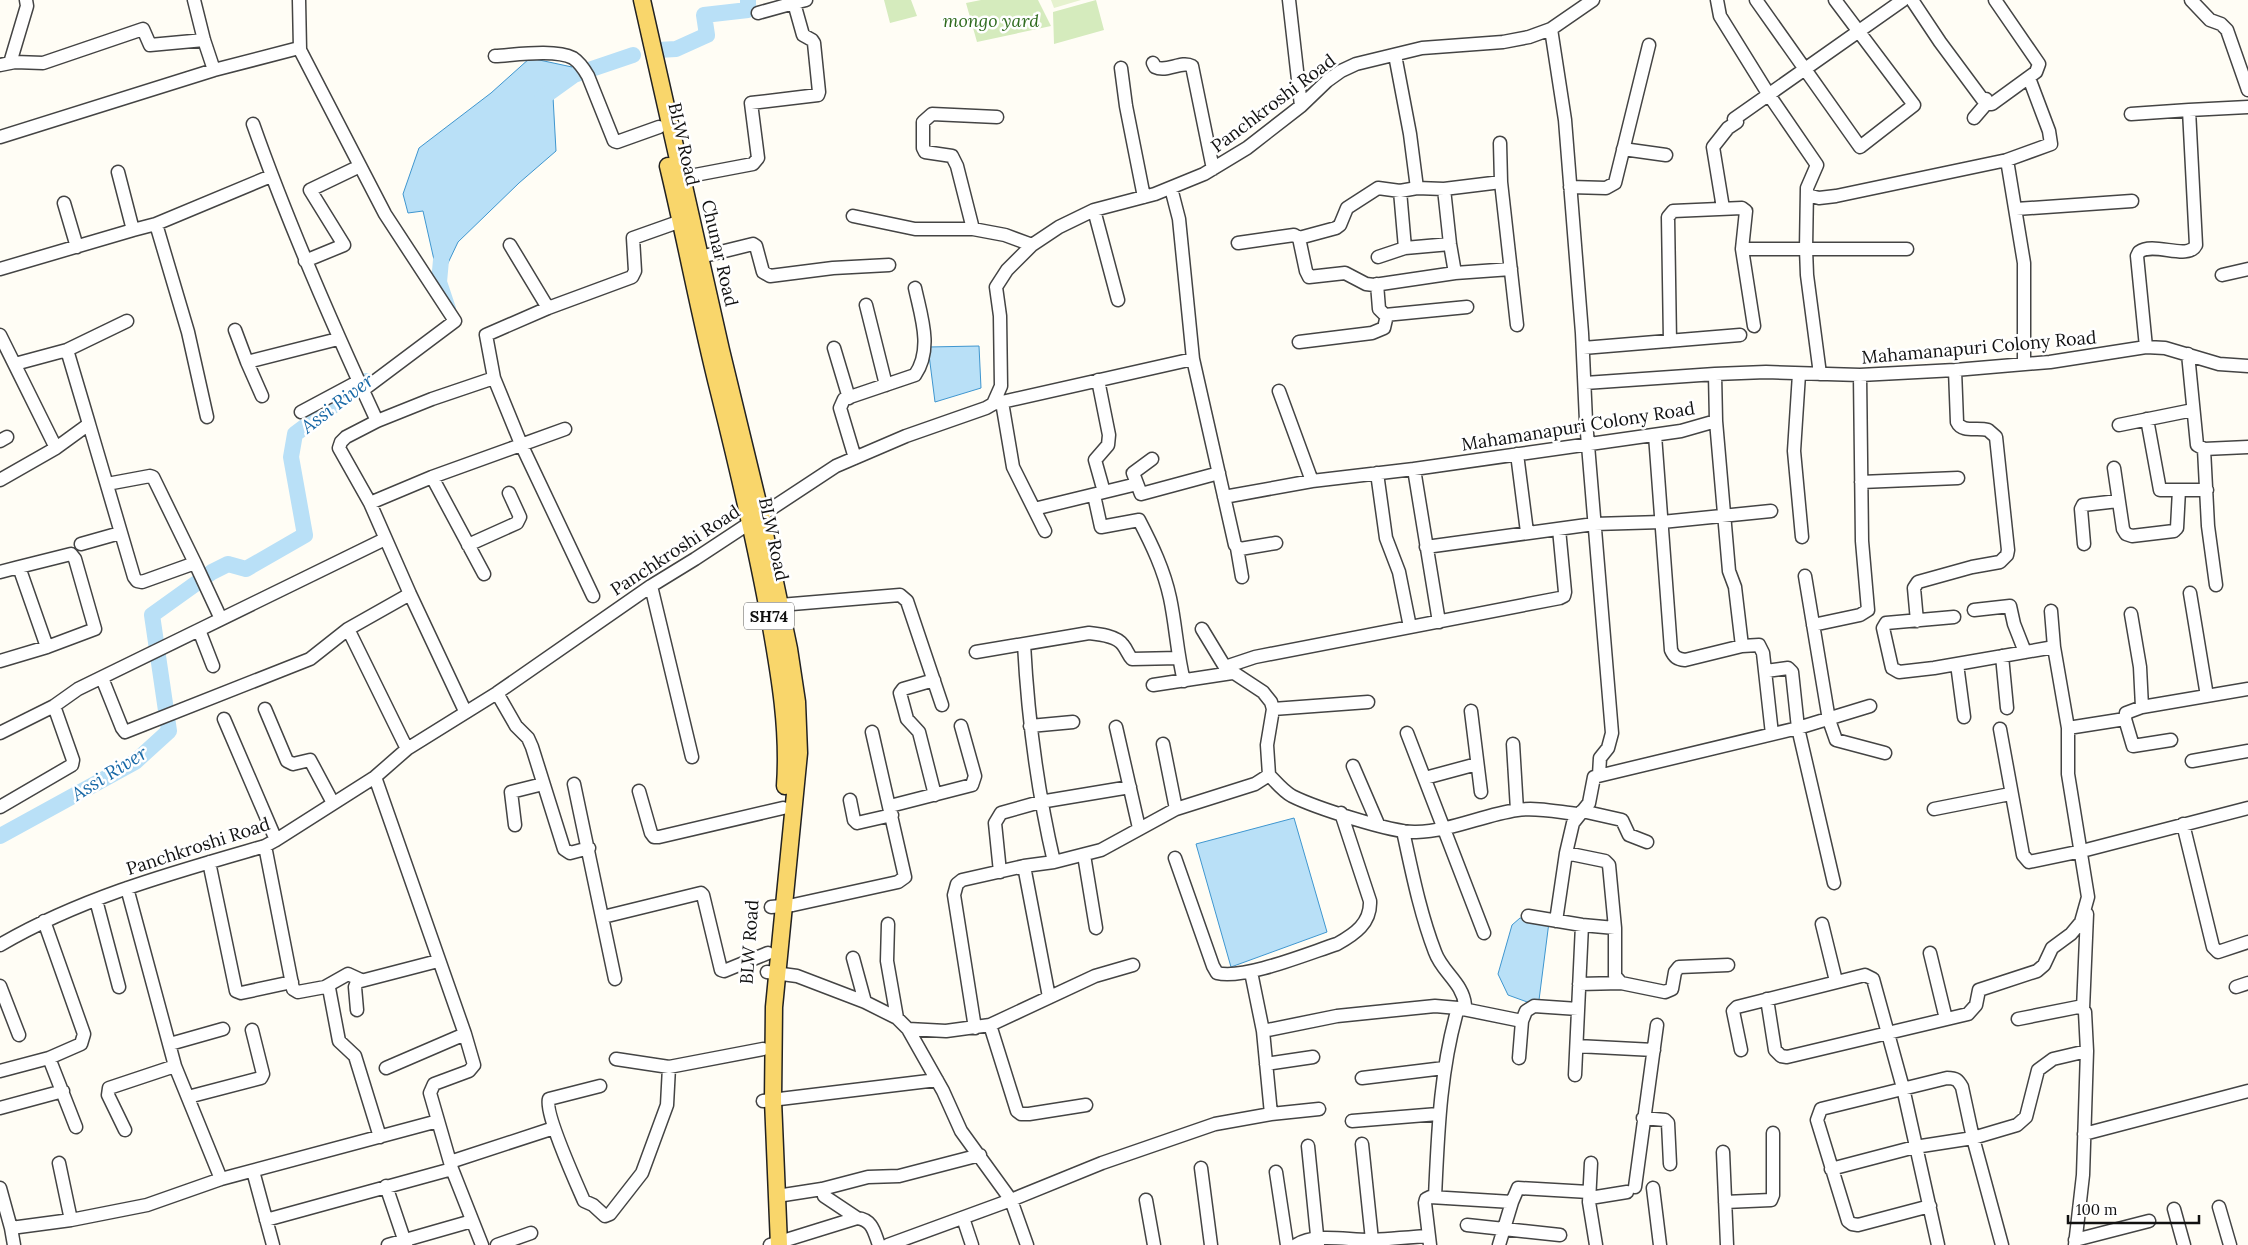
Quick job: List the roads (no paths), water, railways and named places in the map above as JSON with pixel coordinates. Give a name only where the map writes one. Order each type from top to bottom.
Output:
[{"type":"main road","name":"BLW Road","points":[[632,0],[650,61],[659,127],[677,179],[681,221],[695,258],[710,356],[756,518],[783,696],[787,761],[777,906],[768,953],[772,972],[763,1049],[768,1101],[774,1244]]},
{"type":"main road","name":"Chunar Road","points":[[642,0],[650,61],[695,258]]},
{"type":"main road","name":"SH74","points":[[756,518],[780,605],[794,675],[800,728],[795,805],[777,906],[772,972],[773,1039],[768,1101],[778,1196],[774,1244]]},
{"type":"street","points":[[26,0],[27,6],[5,64],[43,63],[143,29],[150,45],[204,40]]},
{"type":"street","points":[[194,0],[214,70]]},
{"type":"street","points":[[299,0],[300,49],[385,214],[455,321],[361,386],[301,412]]},
{"type":"street","points":[[1289,0],[1301,106]]},
{"type":"street","name":"Panchkroshi Road","points":[[0,945],[44,921],[127,888],[271,843],[375,777],[407,749],[497,693],[651,586],[694,560],[836,466],[906,436],[978,412],[997,403],[1001,386],[1000,316],[996,286],[1007,270],[1032,246],[1059,227],[1094,210],[1171,188],[1213,169],[1247,148],[1301,106],[1341,71],[1356,64],[1422,48],[1503,42],[1529,37],[1551,29],[1593,0]]},
{"type":"street","points":[[1717,0],[1720,16],[1769,95],[1817,165],[1807,195],[1806,249],[1807,275],[1820,374]]},
{"type":"street","points":[[1756,0],[1860,147],[1914,105],[1836,0]]},
{"type":"street","points":[[1723,208],[1713,147],[1728,128],[1805,68],[1903,0]]},
{"type":"street","points":[[1912,0],[1961,72],[1986,101],[1992,104],[2029,78],[2036,72],[2039,64],[1995,0]]},
{"type":"street","points":[[2191,0],[2210,20],[2221,24],[2227,30],[2248,90]]},
{"type":"street","points":[[677,179],[753,164],[757,161],[751,107],[753,102],[818,95],[814,43],[803,35],[800,2],[758,12]]},
{"type":"street","points":[[1551,29],[1565,120],[1583,348],[1594,524],[1612,734],[1608,748],[1600,758],[1599,775]]},
{"type":"street","points":[[1570,187],[1606,188],[1615,183],[1649,45]]},
{"type":"street","points":[[0,137],[214,70],[296,47],[300,49]]},
{"type":"street","points":[[495,56],[555,55],[573,58],[586,73],[614,140],[619,142],[659,127]]},
{"type":"street","points":[[1395,55],[1410,134],[1417,188]]},
{"type":"street","points":[[1153,62],[1155,67],[1161,69],[1188,63],[1192,66],[1213,169]]},
{"type":"street","points":[[1121,68],[1126,106],[1144,197]]},
{"type":"street","points":[[1807,195],[1819,198],[1836,196],[2008,160],[2051,144],[2049,131],[2029,78]]},
{"type":"street","points":[[1974,118],[1986,101]]},
{"type":"street","points":[[2131,114],[2248,107]]},
{"type":"street","points":[[2146,347],[2137,256],[2139,252],[2148,248],[2187,252],[2196,245],[2189,110]]},
{"type":"street","points":[[972,229],[957,166],[952,156],[925,152],[923,148],[924,122],[932,114],[997,116]]},
{"type":"street","points":[[253,124],[271,176],[305,261],[338,339],[377,421]]},
{"type":"street","points":[[1500,142],[1501,182],[1517,325]]},
{"type":"street","points":[[1623,149],[1666,155]]},
{"type":"street","points":[[2008,160],[2024,262],[2024,364]]},
{"type":"street","points":[[305,261],[344,245],[310,190],[360,166]]},
{"type":"street","points":[[118,172],[133,230]]},
{"type":"street","points":[[0,269],[156,224],[271,176]]},
{"type":"street","points":[[1238,243],[1291,235],[1299,238],[1338,227],[1347,208],[1374,189],[1386,188],[1400,191],[1417,188],[1444,189],[1501,182]]},
{"type":"street","points":[[1171,188],[1179,219],[1193,359],[1242,577]]},
{"type":"street","points":[[1444,189],[1455,273]]},
{"type":"street","points":[[1400,191],[1405,248]]},
{"type":"street","points":[[2016,209],[2132,201]]},
{"type":"street","points":[[64,203],[77,247]]},
{"type":"street","points":[[1670,341],[1668,217],[1673,211],[1723,208],[1742,208],[1746,211],[1742,249],[1754,326]]},
{"type":"street","points":[[1094,210],[1118,300]]},
{"type":"street","points":[[853,216],[915,229],[972,229],[1005,234],[1032,246]]},
{"type":"street","points":[[594,596],[521,444],[494,378],[486,335],[548,308],[632,277],[635,271],[633,238],[681,221]]},
{"type":"street","points":[[156,224],[188,332],[207,417]]},
{"type":"street","points":[[1299,238],[1309,277],[1345,273],[1366,284],[1376,284],[1455,273],[1511,269]]},
{"type":"street","points":[[695,258],[753,244],[756,246],[763,272],[770,276],[833,268],[889,265]]},
{"type":"street","points":[[1378,257],[1405,248],[1450,244]]},
{"type":"street","points":[[510,245],[548,308]]},
{"type":"street","points":[[1742,249],[1907,249]]},
{"type":"street","points":[[2222,274],[2248,269]]},
{"type":"street","points":[[1376,284],[1379,309],[1382,314],[1467,307]]},
{"type":"street","points":[[855,458],[840,408],[842,402],[916,375],[922,363],[925,336],[915,288]]},
{"type":"street","points":[[866,306],[886,385]]},
{"type":"street","points":[[1299,342],[1379,331],[1385,326],[1387,315]]},
{"type":"street","points":[[15,364],[67,350],[127,321]]},
{"type":"street","points":[[235,330],[262,396]]},
{"type":"street","points":[[0,335],[56,448]]},
{"type":"street","points":[[1583,348],[1740,335]]},
{"type":"street","points":[[247,362],[338,339]]},
{"type":"street","name":"Mahamanapuri Colony Road","points":[[1224,497],[1312,481],[1414,469],[1682,431],[1716,421],[1715,374],[1766,372],[1860,375],[1955,370],[2024,364],[2146,347],[2165,348],[2219,364],[2248,366]]},
{"type":"street","points":[[834,348],[849,398]]},
{"type":"street","points":[[67,350],[120,533],[137,581],[142,582],[195,563]]},
{"type":"street","points":[[2188,354],[2197,445],[2204,449],[2248,447]]},
{"type":"street","points":[[1045,531],[1013,466],[997,403],[1193,359]]},
{"type":"street","points":[[1917,621],[1914,588],[1918,582],[1972,567],[2000,562],[2007,555],[2008,550],[1996,437],[1988,430],[1962,429],[1956,422],[1955,370]]},
{"type":"street","points":[[1585,383],[1715,374]]},
{"type":"street","points":[[1798,374],[1794,451],[1802,537]]},
{"type":"street","points":[[1813,624],[1860,615],[1868,610],[1862,541],[1860,375]]},
{"type":"street","points":[[466,711],[410,594],[370,503],[339,448],[341,442],[346,437],[377,421],[432,399],[494,378]]},
{"type":"street","points":[[1098,380],[1108,435],[1108,445],[1094,460],[1099,493],[1101,527],[1139,520],[1153,546],[1170,599],[1184,681]]},
{"type":"street","points":[[1279,391],[1312,481]]},
{"type":"street","points":[[2119,425],[2193,410]]},
{"type":"street","points":[[2147,419],[2160,490],[2207,490]]},
{"type":"street","points":[[1716,421],[1730,571],[1735,587],[1742,646]]},
{"type":"street","points":[[0,480],[56,448],[89,424]]},
{"type":"street","points":[[370,503],[432,477],[565,429]]},
{"type":"street","points":[[1656,435],[1671,650],[1678,659],[1685,660],[1742,646],[1755,645],[1762,648],[1772,734]]},
{"type":"street","points":[[2204,449],[2208,526],[2216,585]]},
{"type":"street","points":[[1517,454],[1527,532]]},
{"type":"street","points":[[1152,459],[1133,473],[1141,494],[1219,473]]},
{"type":"street","points":[[2114,468],[2123,529],[2126,534],[2132,536],[2174,531],[2178,524],[2179,490]]},
{"type":"street","points":[[1414,469],[1439,622]]},
{"type":"street","points":[[1377,473],[1386,538],[1399,572],[1410,627]]},
{"type":"street","points":[[107,484],[153,477],[221,619]]},
{"type":"street","points":[[432,477],[484,574]]},
{"type":"street","points":[[1861,482],[1958,478]]},
{"type":"street","points":[[1034,509],[1137,484]]},
{"type":"street","points":[[468,545],[517,523],[520,517],[509,493]]},
{"type":"street","points":[[2084,544],[2080,509],[2083,505],[2118,501]]},
{"type":"street","points":[[1426,547],[1594,524],[1662,522],[1771,511]]},
{"type":"street","points":[[1153,686],[1184,681],[1228,670],[1255,657],[1560,598],[1564,596],[1559,529]]},
{"type":"street","points":[[81,544],[120,533]]},
{"type":"street","points":[[0,733],[54,706],[78,690],[385,539]]},
{"type":"street","points":[[1237,548],[1243,549],[1276,543]]},
{"type":"street","points":[[0,572],[71,554],[75,559],[95,629],[0,661]]},
{"type":"street","points":[[19,567],[46,647]]},
{"type":"street","points":[[1805,576],[1829,720],[1836,740],[1885,752]]},
{"type":"street","points":[[651,586],[692,757]]},
{"type":"street","points":[[2190,593],[2207,696]]},
{"type":"street","points":[[102,678],[125,732],[310,659],[348,629],[410,594]]},
{"type":"street","points":[[780,605],[900,595],[904,597],[908,601],[942,705]]},
{"type":"street","points":[[1974,610],[2010,606],[2014,624],[2025,652]]},
{"type":"street","points":[[2051,611],[2054,647],[2068,728],[2068,774],[2088,897],[2083,1008],[2085,1012],[2087,1051],[2083,1175],[2075,1243],[2149,1221]]},
{"type":"street","points":[[2131,614],[2140,667],[2142,707]]},
{"type":"street","points":[[1954,617],[1890,623],[1884,626],[1892,668],[1899,672],[2054,647]]},
{"type":"street","points":[[348,629],[407,749]]},
{"type":"street","points":[[1202,629],[1228,670],[1263,692],[1271,702],[1273,709],[1267,745],[1269,775],[1292,796],[1403,831],[1416,832],[1444,828],[1516,810],[1535,809],[1580,813],[1622,820],[1629,835],[1647,842]]},
{"type":"street","points":[[199,630],[214,666]]},
{"type":"street","points":[[976,652],[1098,634],[1122,642],[1132,659],[1179,658]]},
{"type":"street","points":[[1024,644],[1030,726],[1040,802],[1054,862]]},
{"type":"street","points":[[2002,656],[2007,708]]},
{"type":"street","points":[[1957,664],[1964,717]]},
{"type":"street","points":[[1766,671],[1791,669],[1798,728],[1834,883]]},
{"type":"street","points":[[934,680],[903,689],[900,693],[907,719],[919,732],[935,795]]},
{"type":"street","points":[[2171,740],[2133,746],[2125,719],[2126,713],[2142,707],[2248,689]]},
{"type":"street","points":[[497,693],[516,726],[528,738],[532,747],[564,849],[570,853],[589,848]]},
{"type":"street","points":[[1273,709],[1368,702]]},
{"type":"street","points":[[0,807],[72,764],[73,760],[54,706]]},
{"type":"street","points":[[1556,921],[1566,853],[1573,823],[1589,803],[1593,778],[1829,720],[1870,706]]},
{"type":"street","points":[[265,709],[287,760],[293,764],[310,760],[334,803]]},
{"type":"street","points":[[1471,711],[1481,792]]},
{"type":"street","points":[[224,719],[271,843],[292,982],[296,992],[325,986],[348,974],[362,980]]},
{"type":"street","points":[[2068,728],[2125,719]]},
{"type":"street","points":[[1030,726],[1073,722]]},
{"type":"street","points":[[850,800],[854,820],[857,823],[935,795],[968,787],[974,782],[961,726]]},
{"type":"street","points":[[1116,726],[1139,828]]},
{"type":"street","points":[[2000,729],[2010,794],[2026,859],[2035,862],[2248,808]]},
{"type":"street","points":[[777,906],[902,880],[904,871],[872,732]]},
{"type":"street","points":[[1407,732],[1484,933]]},
{"type":"street","points":[[1163,744],[1176,809]]},
{"type":"street","points":[[1513,744],[1516,810]]},
{"type":"street","points":[[2192,762],[2248,752]]},
{"type":"street","points":[[1425,778],[1477,764]]},
{"type":"street","points":[[1353,766],[1378,824]]},
{"type":"street","points":[[975,1028],[954,896],[954,889],[962,880],[1024,866],[1054,862],[1101,850],[1176,809],[1255,784],[1269,775]]},
{"type":"street","points":[[375,777],[438,960],[466,1034],[474,1065],[472,1068],[434,1084],[430,1090],[451,1165],[482,1245]]},
{"type":"street","points":[[515,825],[511,792],[543,784]]},
{"type":"street","points":[[574,784],[589,848],[615,979]]},
{"type":"street","points":[[1000,872],[995,823],[997,817],[1002,813],[1040,802],[1130,787]]},
{"type":"street","points":[[639,791],[651,833],[654,837],[783,808]]},
{"type":"street","points":[[1934,809],[2010,794]]},
{"type":"street","points":[[1175,858],[1217,973],[1251,972],[1337,944],[1348,938],[1367,920],[1370,913],[1370,901],[1341,813]]},
{"type":"street","points":[[2183,824],[2213,947],[2218,952],[2248,942]]},
{"type":"street","points":[[1403,831],[1424,924],[1436,955],[1464,994],[1465,1005],[1458,1008]]},
{"type":"street","points":[[1566,853],[1605,861],[1609,865],[1616,928],[1616,976],[1621,983]]},
{"type":"street","points":[[1084,855],[1096,928]]},
{"type":"street","points":[[209,862],[236,992],[241,993],[292,982]]},
{"type":"street","points":[[1024,866],[1049,997]]},
{"type":"street","points":[[127,888],[175,1066],[221,1179]]},
{"type":"street","points":[[603,917],[700,893],[703,895],[721,970],[724,971],[768,953]]},
{"type":"street","points":[[96,900],[119,987]]},
{"type":"street","points":[[1766,999],[1775,1050],[1782,1056],[1787,1057],[1946,1019],[1973,1011],[1976,1006],[1978,993],[1983,987],[2037,971],[2044,965],[2052,948],[2058,941],[2071,934],[2081,922],[2087,907]]},
{"type":"street","points":[[1528,916],[1582,925],[1616,928]]},
{"type":"street","points":[[0,1071],[49,1058],[81,1044],[84,1034],[44,921]]},
{"type":"street","points":[[888,924],[887,961],[897,1018]]},
{"type":"street","points":[[1822,924],[1836,981]]},
{"type":"street","points":[[1575,1075],[1582,925]]},
{"type":"street","points":[[1930,954],[1946,1019]]},
{"type":"street","points":[[852,958],[864,1002]]},
{"type":"street","points":[[357,1010],[355,987],[357,982],[438,960]]},
{"type":"street","points":[[908,1029],[946,1031],[990,1025],[1095,976],[1133,965]]},
{"type":"street","points":[[1579,984],[1621,983],[1665,992],[1672,988],[1675,972],[1679,967],[1728,965]]},
{"type":"street","points":[[772,972],[797,976],[864,1002],[897,1018],[908,1029],[937,1080],[961,1131],[1011,1200],[1027,1245]]},
{"type":"street","points":[[1251,972],[1263,1031],[1271,1114]]},
{"type":"street","points":[[1741,1050],[1734,1009],[1865,974],[1873,979],[1903,1088],[1938,1245]]},
{"type":"street","points":[[0,986],[19,1035]]},
{"type":"street","points":[[325,986],[329,988],[339,1041],[355,1056],[380,1137]]},
{"type":"street","points":[[1263,1031],[1337,1016],[1435,1006],[1458,1008],[1522,1021]]},
{"type":"street","points":[[1519,1058],[1522,1021],[1526,1011],[1534,1006],[1578,1009]]},
{"type":"street","points":[[1435,1197],[1438,1114],[1448,1042],[1458,1008]]},
{"type":"street","points":[[2018,1019],[2083,1008]]},
{"type":"street","points":[[990,1025],[1017,1111],[1021,1114],[1030,1114],[1086,1105]]},
{"type":"street","points":[[1589,1202],[1590,1198],[1631,1190],[1658,1025]]},
{"type":"street","points":[[170,1044],[222,1029]]},
{"type":"street","points":[[188,1097],[261,1078],[263,1074],[252,1030]]},
{"type":"street","points":[[386,1068],[466,1034]]},
{"type":"street","points":[[1577,1046],[1654,1050]]},
{"type":"street","points":[[616,1059],[669,1068],[763,1049]]},
{"type":"street","points":[[1831,1169],[1915,1148],[1973,1138],[2022,1122],[2026,1117],[2038,1070],[2053,1059],[2087,1051]]},
{"type":"street","points":[[1266,1064],[1313,1057]]},
{"type":"street","points":[[49,1058],[76,1127]]},
{"type":"street","points":[[126,1130],[108,1094],[109,1088],[175,1066]]},
{"type":"street","points":[[600,1086],[550,1100],[548,1105],[554,1128],[584,1201],[593,1205],[603,1215],[607,1216],[642,1173],[667,1105],[669,1068]]},
{"type":"street","points":[[1362,1078],[1444,1068]]},
{"type":"street","points":[[1930,1206],[1858,1225],[1852,1224],[1845,1217],[1817,1120],[1821,1108],[1947,1078],[1954,1078],[1959,1081],[2002,1245]]},
{"type":"street","points":[[768,1101],[937,1080]]},
{"type":"street","points":[[0,1108],[63,1091]]},
{"type":"street","points":[[2084,1134],[2248,1091]]},
{"type":"street","points":[[888,1245],[1011,1200],[1102,1163],[1215,1124],[1271,1114],[1319,1109]]},
{"type":"street","points":[[1352,1121],[1438,1114]]},
{"type":"street","points":[[1643,1118],[1665,1120],[1668,1122],[1670,1164]]},
{"type":"street","points":[[11,1228],[71,1220],[146,1206],[221,1179],[438,1121]]},
{"type":"street","points":[[266,1220],[386,1186],[554,1128]]},
{"type":"street","points":[[1725,1202],[1766,1202],[1771,1200],[1773,1195],[1773,1133]]},
{"type":"street","points":[[1362,1144],[1372,1240]]},
{"type":"street","points":[[1308,1146],[1318,1242]]},
{"type":"street","points":[[1723,1152],[1727,1245]]},
{"type":"street","points":[[778,1196],[822,1189],[868,1178],[899,1176],[980,1155]]},
{"type":"street","points":[[58,1163],[71,1220]]},
{"type":"street","points":[[1591,1164],[1589,1202],[1596,1245]]},
{"type":"street","points":[[1201,1168],[1211,1245]]},
{"type":"street","points":[[253,1171],[272,1245]]},
{"type":"street","points":[[1276,1172],[1287,1245]]},
{"type":"street","points":[[386,1186],[406,1243]]},
{"type":"street","points":[[1499,1245],[1516,1191],[1521,1187],[1589,1202]]},
{"type":"street","points":[[0,1188],[14,1245]]},
{"type":"street","points":[[1654,1188],[1660,1245]]},
{"type":"street","points":[[824,1196],[857,1218]]},
{"type":"street","points":[[1296,1245],[1302,1241],[1429,1240],[1426,1199],[1435,1197],[1512,1202]]},
{"type":"street","points":[[1146,1200],[1154,1245]]},
{"type":"street","points":[[2219,1207],[2230,1245]]},
{"type":"street","points":[[2174,1208],[2184,1245]]},
{"type":"street","points":[[774,1244],[857,1218],[864,1219],[872,1226],[879,1245]]},
{"type":"street","points":[[962,1218],[972,1245]]},
{"type":"street","points":[[388,1245],[406,1243],[472,1222]]},
{"type":"street","points":[[1467,1225],[1560,1235]]},
{"type":"street","points":[[497,1245],[531,1233]]},
{"type":"water","points":[[530,58],[572,67],[553,97],[556,151],[519,183],[458,242],[439,282],[423,211],[408,213],[403,194],[419,148],[491,93]]},
{"type":"water","points":[[979,346],[981,388],[935,402],[928,347]]},
{"type":"water","points":[[1294,818],[1327,932],[1231,967],[1196,844]]},
{"type":"water","points":[[1520,918],[1549,922],[1539,1000],[1530,1003],[1508,995],[1498,974],[1512,925]]},
{"type":"waterway","name":"Assi River","points":[[658,50],[676,49],[707,35],[704,15],[748,10],[748,0]]},
{"type":"waterway","name":"Assi River","points":[[542,98],[574,75],[633,55]]},
{"type":"waterway","name":"Assi River","points":[[441,260],[439,282],[448,309]]},
{"type":"waterway","name":"Assi River","points":[[0,836],[135,762],[169,731],[152,615],[212,572],[228,564],[246,569],[305,535],[291,457],[295,434],[366,381]]},
{"type":"park label","name":"mongo yard","points":[[991,20]]}]
